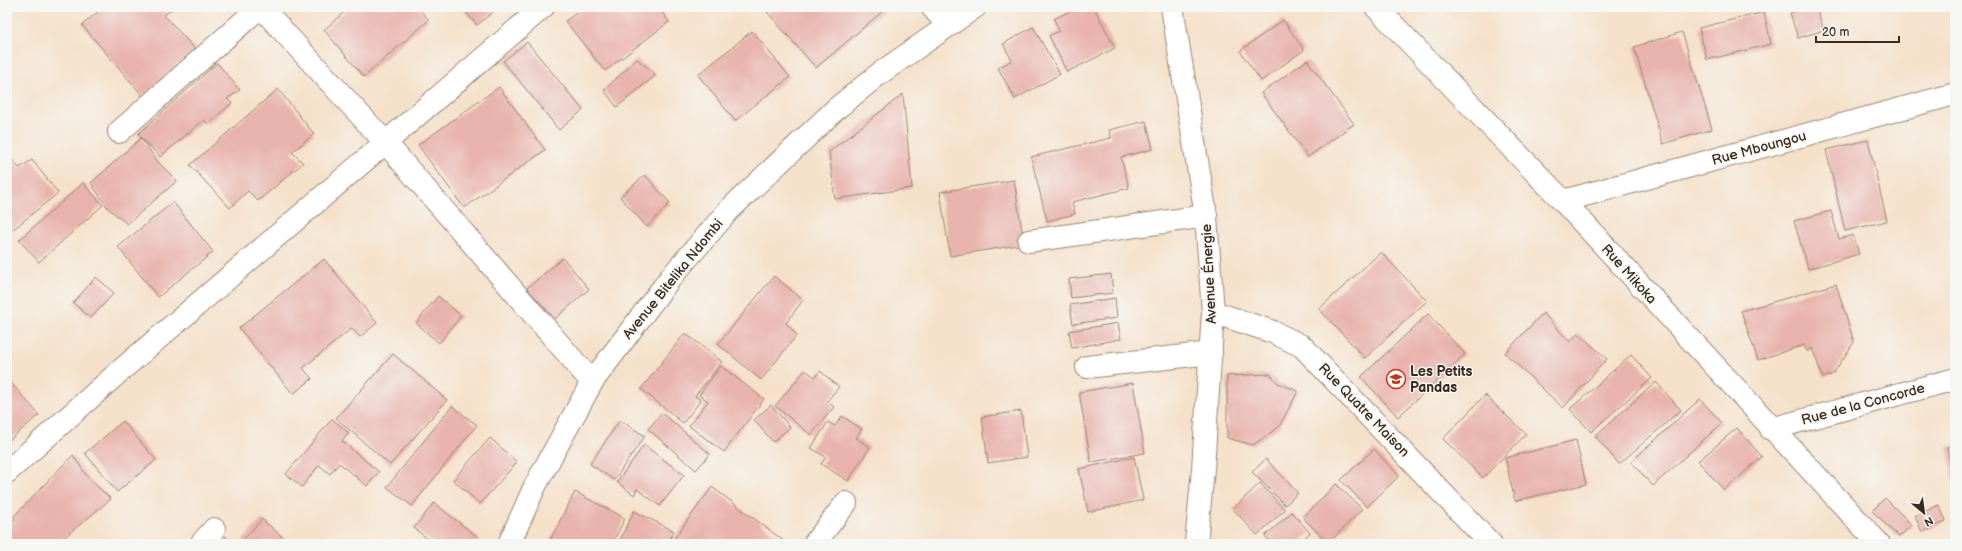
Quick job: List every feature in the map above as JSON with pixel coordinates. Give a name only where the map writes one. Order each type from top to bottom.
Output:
[{"type":"street","points":[[119,132],[261,7],[385,142],[592,382]]},
{"type":"street","points":[[7,472],[120,371],[543,7]]},
{"type":"street","points":[[932,7],[948,25]]},
{"type":"street","name":"Avenue Bitelika Ndombi","points":[[509,544],[535,486],[592,382],[671,277],[729,210],[837,108],[879,74],[975,7]]},
{"type":"street","name":"Avenue Énergie","points":[[1172,7],[1206,216],[1213,312],[1196,544]]},
{"type":"street","name":"Rue Mikoka","points":[[1376,7],[1563,202],[1879,544]]},
{"type":"street","name":"Rue Mboungou","points":[[1563,202],[1955,94]]},
{"type":"street","points":[[1029,241],[1206,216]]},
{"type":"street","name":"Rue Quatre Maison","points":[[1213,312],[1273,332],[1302,346],[1491,544]]},
{"type":"street","points":[[1087,367],[1211,353]]},
{"type":"street","name":"Rue de la Concorde","points":[[1772,429],[1955,380]]},
{"type":"street","points":[[814,544],[846,502]]},
{"type":"building","points":[[104,7],[119,7],[124,12],[130,7],[175,7],[164,15],[195,49],[143,96],[82,25]]},
{"type":"building","points":[[350,7],[417,7],[429,20],[364,77],[324,30]]},
{"type":"building","points":[[461,7],[499,7],[477,25]]},
{"type":"building","points":[[585,7],[608,7],[611,11],[616,7],[658,7],[669,22],[605,71],[565,21]]},
{"type":"building","points":[[773,7],[881,7],[884,10],[816,68],[767,12]]},
{"type":"building","points":[[1078,7],[1094,7],[1115,48],[1067,72],[1049,36],[1059,31],[1054,19]]},
{"type":"building","points":[[1806,7],[1816,7],[1824,30],[1798,38],[1790,13]]},
{"type":"building","points":[[1764,12],[1771,44],[1707,60],[1699,28]]},
{"type":"building","points":[[1283,20],[1304,50],[1261,81],[1240,51]]},
{"type":"building","points":[[1033,27],[1060,74],[1015,99],[998,68],[1012,60],[1003,44]]},
{"type":"building","points":[[752,31],[790,77],[735,121],[698,75]]},
{"type":"building","points":[[1682,32],[1712,129],[1663,144],[1634,47]]},
{"type":"building","points":[[527,42],[583,110],[559,130],[503,61]]},
{"type":"building","points":[[637,59],[656,75],[617,107],[604,90]]},
{"type":"building","points":[[1307,60],[1354,124],[1308,157],[1261,93]]},
{"type":"building","points":[[217,63],[240,90],[227,99],[232,103],[208,124],[204,120],[160,157],[138,134]]},
{"type":"building","points":[[499,87],[545,150],[464,208],[418,145]]},
{"type":"building","points":[[278,89],[314,134],[292,152],[303,163],[258,201],[248,191],[230,208],[190,165]]},
{"type":"building","points":[[903,94],[912,188],[835,199],[829,152]]},
{"type":"building","points":[[1146,121],[1153,149],[1121,157],[1129,188],[1072,202],[1075,214],[1047,221],[1031,157],[1111,138],[1109,130]]},
{"type":"building","points":[[141,138],[158,162],[177,181],[127,224],[108,208],[91,183]]},
{"type":"building","points":[[1868,140],[1887,221],[1845,231],[1826,150]]},
{"type":"building","points":[[7,154],[19,168],[32,160],[58,193],[11,231],[7,226]]},
{"type":"building","points":[[645,175],[670,203],[647,227],[620,197]]},
{"type":"building","points":[[1014,180],[1024,244],[950,256],[940,192]]},
{"type":"building","points":[[83,183],[103,205],[39,262],[19,240]]},
{"type":"building","points":[[173,202],[213,252],[158,297],[118,247]]},
{"type":"building","points":[[1831,211],[1839,239],[1853,235],[1859,254],[1808,269],[1794,221]]},
{"type":"building","points":[[1381,252],[1427,301],[1365,358],[1319,309]]},
{"type":"building","points":[[563,258],[589,289],[555,319],[527,288]]},
{"type":"building","points":[[324,259],[377,323],[360,337],[352,328],[303,368],[312,379],[293,394],[239,328]]},
{"type":"building","points":[[1111,274],[1113,293],[1071,298],[1069,279]]},
{"type":"building","points":[[774,276],[803,300],[786,323],[797,335],[761,380],[718,344]]},
{"type":"building","points":[[96,277],[114,293],[91,318],[73,303]]},
{"type":"building","points":[[1836,284],[1854,342],[1833,374],[1823,378],[1812,348],[1807,351],[1804,345],[1758,360],[1741,311]]},
{"type":"building","points":[[438,296],[461,316],[439,343],[416,323]]},
{"type":"building","points":[[1115,298],[1117,318],[1073,324],[1070,305]]},
{"type":"building","points":[[1543,313],[1570,342],[1578,333],[1607,359],[1563,408],[1505,353]]},
{"type":"building","points":[[1428,314],[1465,354],[1398,417],[1361,377]]},
{"type":"building","points":[[1118,323],[1121,339],[1072,348],[1069,331]]},
{"type":"building","points":[[685,333],[722,362],[695,396],[701,400],[683,423],[641,389]]},
{"type":"building","points":[[393,354],[447,400],[390,465],[336,418]]},
{"type":"building","points":[[1631,355],[1652,378],[1591,432],[1570,409]]},
{"type":"building","points":[[721,366],[764,399],[724,452],[689,426],[708,401],[699,395]]},
{"type":"building","points":[[805,370],[815,377],[820,371],[839,387],[827,401],[834,407],[811,435],[775,406]]},
{"type":"building","points":[[1270,374],[1278,383],[1298,391],[1279,427],[1253,445],[1227,438],[1227,376]]},
{"type":"building","points":[[7,378],[39,415],[7,442]]},
{"type":"building","points":[[1656,382],[1681,410],[1619,464],[1595,436]]},
{"type":"building","points":[[1133,383],[1145,453],[1091,462],[1079,392]]},
{"type":"building","points":[[1485,395],[1526,434],[1483,478],[1443,439]]},
{"type":"building","points":[[1700,399],[1722,423],[1653,486],[1631,462]]},
{"type":"building","points":[[771,405],[790,427],[773,442],[754,420]]},
{"type":"building","points":[[452,406],[477,425],[412,506],[387,487]]},
{"type":"building","points":[[1021,411],[1027,457],[988,463],[982,417]]},
{"type":"building","points":[[662,413],[710,454],[696,470],[648,429]]},
{"type":"building","points":[[842,416],[862,429],[856,438],[870,447],[848,481],[821,464],[826,457],[811,448],[828,422],[835,426]]},
{"type":"building","points":[[332,419],[349,433],[342,441],[379,472],[367,486],[339,463],[330,474],[319,465],[302,487],[286,474]]},
{"type":"building","points":[[620,420],[645,436],[614,480],[590,464]]},
{"type":"building","points":[[123,421],[156,460],[117,492],[85,453]]},
{"type":"building","points":[[1737,428],[1762,457],[1724,490],[1698,461]]},
{"type":"building","points":[[490,438],[517,462],[480,504],[453,480]]},
{"type":"building","points":[[1576,440],[1586,484],[1515,501],[1505,458]]},
{"type":"building","points":[[644,445],[684,475],[660,506],[637,489],[634,495],[617,482]]},
{"type":"building","points":[[1955,445],[1955,482],[1954,482],[1947,447]]},
{"type":"building","points":[[1374,449],[1399,476],[1367,507],[1341,480]]},
{"type":"building","points":[[73,455],[88,478],[111,499],[56,544],[17,544],[7,533],[7,527],[15,519],[14,516]]},
{"type":"building","points":[[1134,457],[1143,500],[1088,512],[1079,469]]},
{"type":"building","points":[[1266,459],[1298,493],[1285,505],[1252,472]]},
{"type":"building","points":[[1260,483],[1285,510],[1257,535],[1233,509]]},
{"type":"building","points":[[1336,484],[1362,509],[1329,543],[1303,518]]},
{"type":"building","points":[[712,487],[788,544],[670,544]]},
{"type":"building","points":[[575,492],[625,518],[612,544],[548,544]]},
{"type":"building","points":[[1885,498],[1912,525],[1899,537],[1872,511]]},
{"type":"building","points":[[434,503],[479,538],[474,544],[434,544],[414,528]]},
{"type":"building","points":[[1939,505],[1946,521],[1922,532],[1915,516]]},
{"type":"building","points":[[634,511],[674,531],[667,544],[618,544]]},
{"type":"building","points":[[1292,512],[1310,533],[1298,544],[1272,544],[1265,536]]},
{"type":"building","points":[[262,519],[290,544],[247,544],[243,540]]},
{"type":"building","points":[[224,535],[233,544],[215,544]]},
{"type":"place","name":"Les Petits Pandas","points":[[1396,379]]}]
